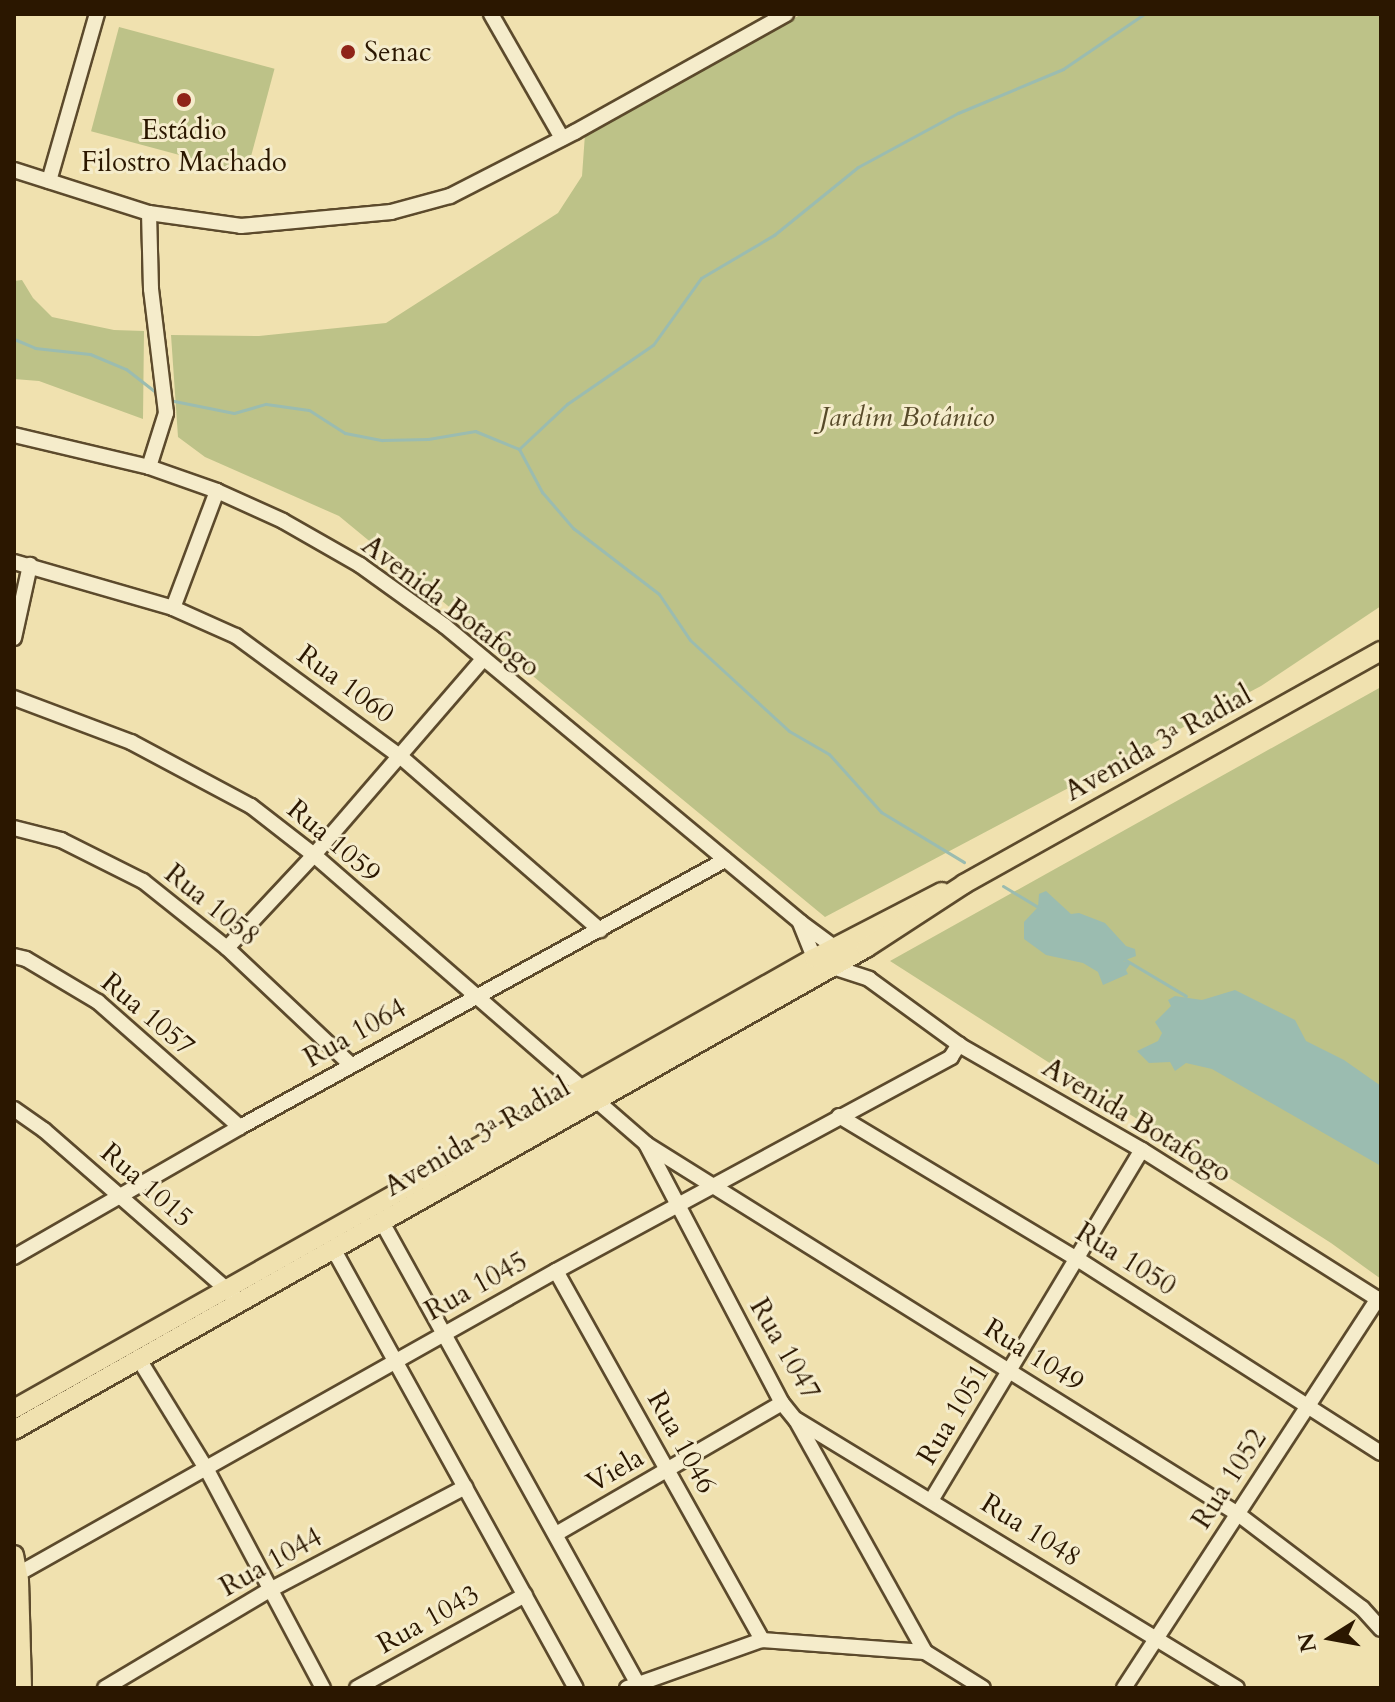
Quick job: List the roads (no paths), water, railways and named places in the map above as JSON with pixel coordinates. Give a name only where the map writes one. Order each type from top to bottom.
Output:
[{"type":"main road","name":"Avenida 3ª Radial","points":[[14,1430],[335,1252],[866,948],[964,884],[1381,651]]},
{"type":"main road","name":"Avenida 3ª Radial","points":[[14,1409],[814,958],[921,900],[964,884]]},
{"type":"main road","points":[[383,1224],[385,1210],[476,1157],[488,1144]]},
{"type":"main road","points":[[295,1251],[323,1244],[335,1252]]},
{"type":"main road","points":[[14,1555],[22,1688]]},
{"type":"street","points":[[49,181],[97,14]]},
{"type":"street","points":[[491,14],[562,138]]},
{"type":"street","points":[[14,170],[149,213],[241,226],[391,212],[450,196],[786,14]]},
{"type":"street","points":[[149,213],[151,289],[165,379],[166,413],[149,467]]},
{"type":"street","name":"Avenida Botafogo","points":[[14,435],[149,467],[217,491],[283,521],[360,565],[483,659],[834,947]]},
{"type":"street","points":[[173,608],[217,491]]},
{"type":"street","name":"Rua 1060","points":[[14,562],[173,608],[236,636],[401,757],[600,930]]},
{"type":"street","points":[[14,638],[30,565]]},
{"type":"street","points":[[227,948],[401,757],[483,659]]},
{"type":"street","name":"Rua 1059","points":[[14,698],[131,742],[251,806],[314,855],[579,1089]]},
{"type":"street","name":"Rua 1058","points":[[14,828],[61,840],[143,881],[227,948],[351,1065]]},
{"type":"street","name":"Rua 1064","points":[[14,1257],[351,1065],[725,860]]},
{"type":"street","name":"Avenida Botafogo","points":[[800,922],[814,958]]},
{"type":"street","points":[[866,948],[865,964],[869,979]]},
{"type":"street","name":"Rua 1057","points":[[14,956],[26,959],[98,1002],[240,1127]]},
{"type":"street","name":"Avenida Botafogo","points":[[833,967],[869,979],[959,1044],[1142,1150],[1379,1300]]},
{"type":"street","name":"Rua 1045","points":[[17,1578],[556,1271],[951,1057],[959,1044]]},
{"type":"street","name":"Rua 1047","points":[[579,1089],[646,1144],[782,1403],[796,1420],[925,1652]]},
{"type":"street","name":"Rua 1015","points":[[14,1109],[121,1196],[242,1304]]},
{"type":"street","name":"Rua 1050","points":[[839,1116],[1079,1260],[1381,1453]]},
{"type":"street","name":"Rua 1049","points":[[646,1144],[1238,1514],[1362,1608],[1381,1629]]},
{"type":"street","name":"Rua 1051","points":[[932,1499],[1079,1260],[1142,1150]]},
{"type":"street","points":[[383,1224],[556,1534],[634,1686],[762,1640],[925,1652],[983,1688]]},
{"type":"street","points":[[335,1252],[576,1688]]},
{"type":"street","name":"Rua 1046","points":[[556,1271],[762,1640]]},
{"type":"street","name":"Rua 1052","points":[[1124,1688],[1307,1405],[1379,1300]]},
{"type":"street","points":[[140,1361],[207,1470],[268,1591],[323,1688]]},
{"type":"street","name":"Viela","points":[[556,1534],[782,1403]]},
{"type":"street","name":"Rua 1048","points":[[796,1420],[932,1499],[1237,1688]]},
{"type":"street","name":"Rua 1044","points":[[105,1688],[268,1591],[465,1487]]},
{"type":"street","name":"Rua 1043","points":[[357,1688],[525,1595]]},
{"type":"water","points":[[1046,891],[1071,914],[1079,913],[1105,923],[1126,946],[1135,949],[1136,956],[1123,961],[1131,963],[1126,970],[1128,974],[1103,985],[1098,972],[1083,963],[1046,955],[1024,939],[1024,922],[1038,907],[1039,894]]},
{"type":"water","points":[[1235,990],[1295,1020],[1306,1041],[1344,1060],[1381,1086],[1381,1166],[1212,1069],[1186,1063],[1175,1071],[1170,1062],[1149,1063],[1137,1051],[1158,1041],[1162,1033],[1155,1022],[1171,1006],[1168,1000],[1175,996],[1202,1000]]},
{"type":"waterway","points":[[519,449],[567,404],[653,345],[701,278],[774,235],[858,167],[958,113],[1063,69],[1144,14]]},
{"type":"waterway","points":[[14,339],[35,348],[90,354],[126,369],[155,392]]},
{"type":"waterway","points":[[169,400],[234,413],[266,404],[309,410],[345,433],[382,440],[428,439],[475,431],[519,449],[542,492],[573,528],[659,594],[690,640],[789,731],[829,754],[881,812],[964,862]]},
{"type":"waterway","points":[[1003,886],[1038,907]]},
{"type":"waterway","points":[[1124,959],[1186,996]]},
{"type":"place","name":"Senac","points":[[348,52]]},
{"type":"place","name":"Estádio Filostro Machado","points":[[184,100]]},
{"type":"park label","name":"Jardim Botânico","points":[[907,417]]}]
